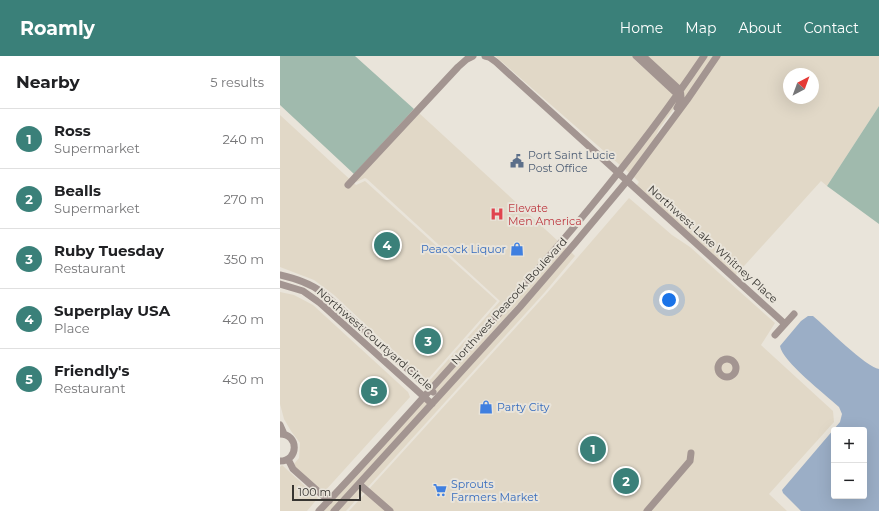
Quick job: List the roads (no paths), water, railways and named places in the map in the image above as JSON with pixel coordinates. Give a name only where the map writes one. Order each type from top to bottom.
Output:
[{"type":"street","points":[[348,185],[458,67],[473,56]]},
{"type":"street","name":"Northwest Lake Whitney Place","points":[[485,56],[490,57],[496,62],[784,324]]},
{"type":"street","points":[[636,56],[679,92]]},
{"type":"street","points":[[643,56],[682,96],[681,102],[660,130],[658,139]]},
{"type":"street","name":"Northwest Peacock Boulevard","points":[[319,511],[564,240],[618,174],[704,56]]},
{"type":"street","name":"Northwest Peacock Boulevard","points":[[334,511],[554,268],[626,181],[687,100],[717,56]]},
{"type":"street","name":"Northwest Courtyard Circle","points":[[280,275],[314,286],[384,347],[438,397]]},
{"type":"street","name":"Northwest Courtyard Circle","points":[[280,284],[292,287],[313,297],[432,404]]},
{"type":"street","points":[[775,334],[794,314]]},
{"type":"street","points":[[377,354],[384,347]]},
{"type":"street","points":[[280,425],[282,434],[291,438],[295,445],[294,454],[288,459],[280,461]]},
{"type":"street","points":[[647,511],[690,461],[691,453]]},
{"type":"street","points":[[288,459],[293,469],[329,501]]},
{"type":"street","points":[[359,484],[390,511]]},
{"type":"water","points":[[808,316],[813,316],[865,362],[879,369],[879,511],[801,511],[783,493],[782,490],[831,433],[831,499],[867,499],[867,427],[836,427],[840,422],[842,414],[839,407],[796,369],[788,360],[780,346],[801,321]]},
{"type":"place","name":"Port Saint Lucie Post Office","points":[[517,161]]},
{"type":"place","name":"Elevate Men America","points":[[497,214]]},
{"type":"place","name":"Superplay USA","points":[[387,245]]},
{"type":"place","name":"Peacock Liquor","points":[[517,249]]},
{"type":"place","name":"Ruby Tuesday","points":[[428,341]]},
{"type":"place","name":"Friendly's","points":[[374,391]]},
{"type":"place","name":"Party City","points":[[486,407]]},
{"type":"place","name":"Ross","points":[[593,449]]},
{"type":"place","name":"Bealls","points":[[626,481]]},
{"type":"place","name":"Sprouts Farmers Market","points":[[440,490]]}]
